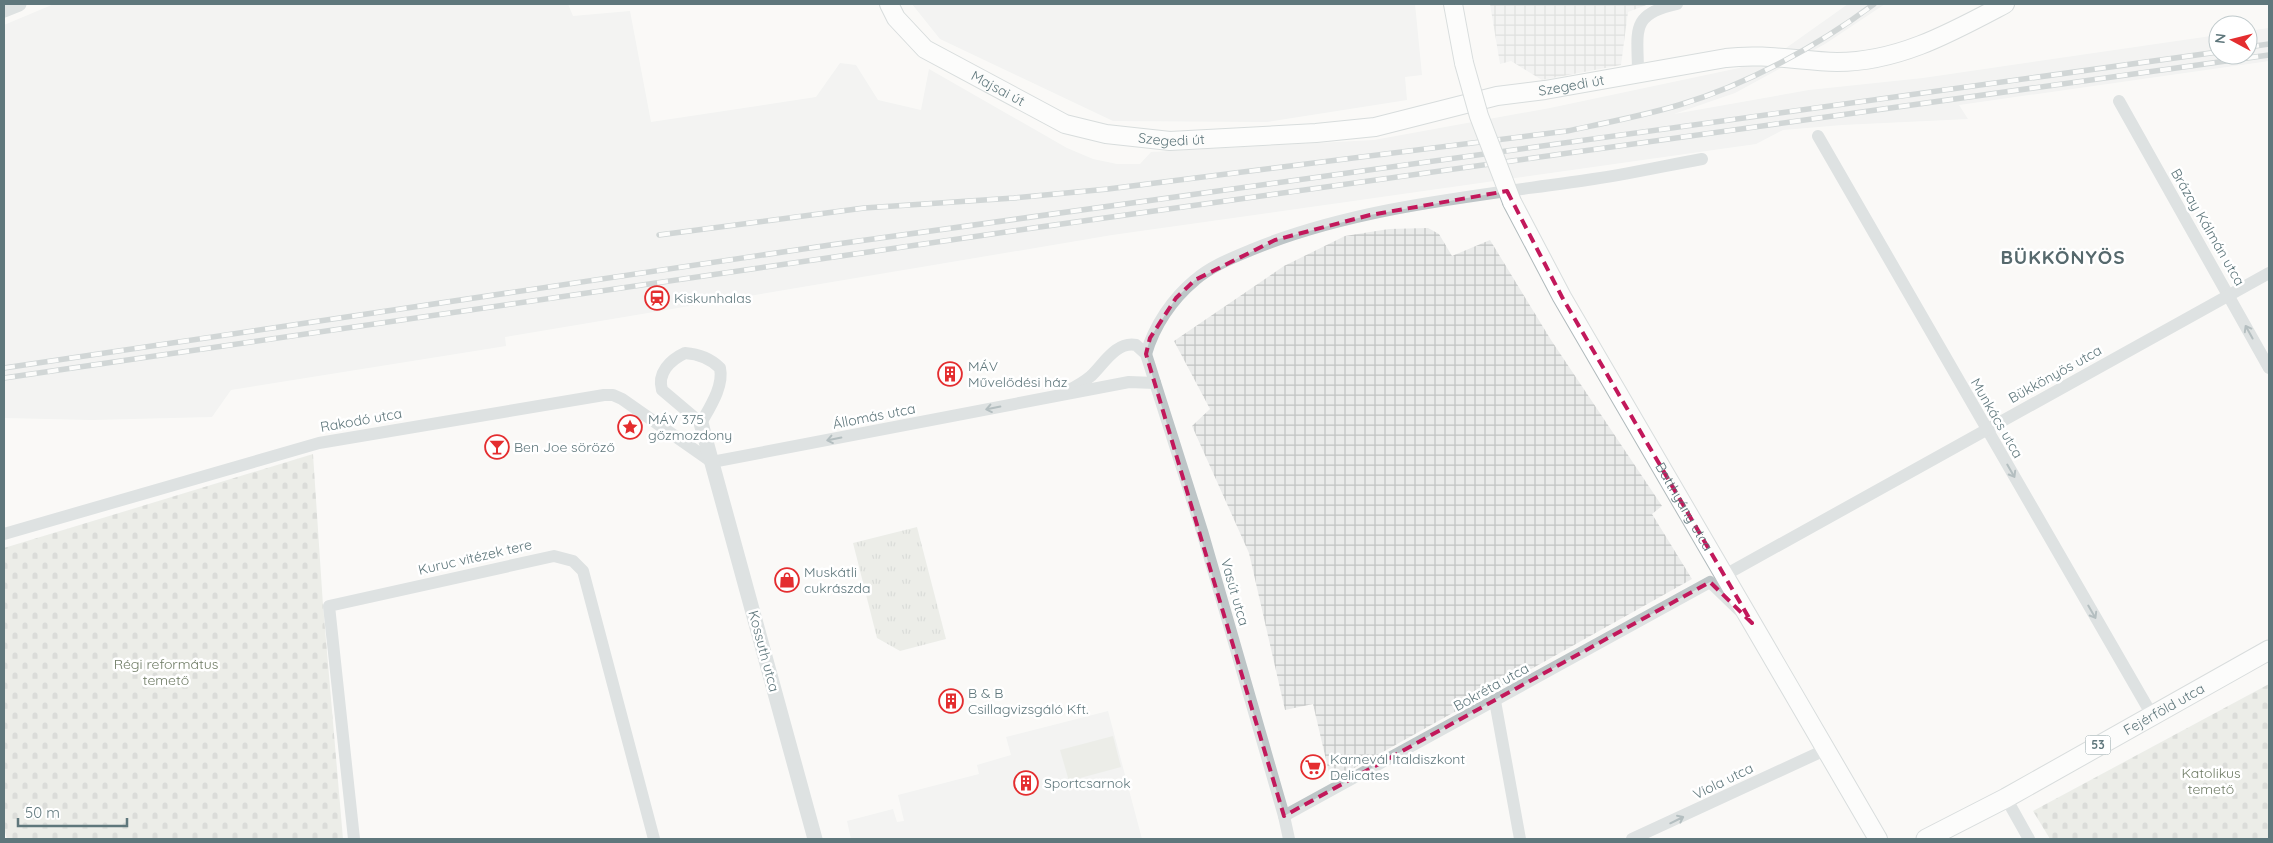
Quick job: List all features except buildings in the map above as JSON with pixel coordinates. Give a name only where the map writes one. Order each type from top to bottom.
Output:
[{"type":"main road","name":"Majsai út","points":[[889,4],[896,18],[907,32],[934,55],[1066,124],[1095,132],[1129,137]]},
{"type":"main road","name":"Batthyány utca","points":[[1453,4],[1464,63],[1479,116],[1512,202],[1562,297],[1717,578],[1752,623],[1878,839]]},
{"type":"main road","name":"Szegedi út","points":[[1129,137],[1179,140],[1346,131],[1402,121],[1444,108],[1497,96],[1745,56],[1838,62],[1887,56],[1931,41],[2005,4]]},
{"type":"main road","name":"Fejérföld utca","points":[[1926,839],[2006,798],[2269,650]]},
{"type":"main road","name":"Batthyány utca","points":[[1861,810],[1864,839]]},
{"type":"street","points":[[4,10],[19,4]]},
{"type":"street","points":[[1638,74],[1638,32],[1642,22],[1654,10],[1677,4]]},
{"type":"street","name":"Brázay Kálmán utca","points":[[2119,101],[2269,368]]},
{"type":"street","name":"Munkács utca","points":[[1818,136],[2152,715]]},
{"type":"street","points":[[1146,354],[1150,338],[1159,322],[1176,298],[1195,280],[1215,266],[1275,240],[1370,214],[1486,194],[1589,180],[1702,160]]},
{"type":"street","name":"Bükkönyös utca","points":[[1717,578],[2269,273]]},
{"type":"street","name":"Állomás utca","points":[[1041,400],[1078,385],[1090,376],[1111,354],[1124,346],[1136,345],[1146,354]]},
{"type":"street","points":[[685,353],[708,358],[720,368],[722,376],[713,401],[701,423],[662,390],[660,382],[666,368],[674,358],[685,353]]},
{"type":"street","name":"Vasút utca","points":[[1146,354],[1202,532],[1289,839]]},
{"type":"street","name":"Állomás utca","points":[[712,462],[1129,382],[1155,383]]},
{"type":"street","name":"Rakodó utca","points":[[4,534],[319,443],[604,395],[613,395],[622,399],[712,462]]},
{"type":"street","name":"Kossuth utca","points":[[701,423],[815,839]]},
{"type":"street","name":"Kuruc vitézek tere","points":[[354,839],[329,606],[554,556],[573,561],[583,571],[654,839]]},
{"type":"street","name":"Bokréta utca","points":[[1284,816],[1495,702],[1717,578]]},
{"type":"street","points":[[1495,702],[1520,839]]},
{"type":"street","name":"Viola utca","points":[[1632,839],[1827,749]]},
{"type":"street","points":[[2006,798],[2029,839]]},
{"type":"highlighted area","points":[[1507,191],[1562,297],[1752,623],[1710,582],[1284,816],[1146,354],[1150,338],[1176,298],[1195,280],[1275,240],[1370,215]]},
{"type":"shaded area","points":[[54,4],[568,4],[573,16],[630,11],[651,122],[816,97],[840,63],[856,65],[878,100],[921,110],[929,69],[1067,148],[1093,159],[1117,164],[1140,164],[1151,152],[1374,140],[1550,108],[1739,68],[1786,48],[1848,4],[1885,4],[1825,44],[1735,93],[1674,114],[1809,90],[1923,78],[2208,36],[2208,65],[2241,65],[1959,105],[1968,119],[1783,130],[1756,144],[1112,235],[505,337],[506,346],[231,390],[212,417],[92,420],[4,418],[4,25]]},
{"type":"shaded area","points":[[912,4],[1415,4],[1422,75],[1405,77],[1407,100],[1267,122],[1113,121],[940,39]]},
{"type":"shaded area","points":[[1490,4],[1649,4],[1628,12],[1621,65],[1542,80],[1511,61],[1500,64]]},
{"type":"shaded area","points":[[2269,28],[2269,61],[2258,63],[2258,30]]},
{"type":"shaded area","points":[[1428,228],[1439,234],[1452,256],[1490,240],[1551,340],[1662,506],[1652,514],[1692,579],[1331,781],[1313,704],[1285,710],[1249,553],[1192,426],[1210,409],[1174,341],[1284,266],[1345,236],[1389,229]]},
{"type":"shaded area","points":[[1108,711],[1142,839],[851,839],[847,821],[893,809],[897,822],[904,821],[898,795],[979,774],[977,765],[1011,755],[1006,737]]},
{"type":"green space","name":"Régi református temető","points":[[313,454],[323,605],[343,839],[7,839],[4,828],[4,548]]},
{"type":"green space","points":[[917,527],[946,639],[900,651],[877,638],[853,543]]},
{"type":"green space","name":"Katolikus temető","points":[[2269,684],[2269,839],[2050,839],[2033,811]]},
{"type":"green space","points":[[1113,736],[1121,767],[1069,781],[1060,750]]},
{"type":"railway","points":[[659,235],[864,208],[1014,198],[1108,189],[1567,131],[1665,109],[1730,87],[1781,63],[1829,35],[1874,4]]},
{"type":"railway","points":[[2258,46],[2269,44]]},
{"type":"railway","points":[[4,368],[830,245],[2208,53]]},
{"type":"railway","points":[[4,378],[1040,227],[2269,55]]},
{"type":"place","name":"Kiskunhalas","points":[[657,298]]},
{"type":"place","name":"MÁV Művelődési ház","points":[[950,374]]},
{"type":"place","name":"MÁV 375 gőzmozdony","points":[[630,427]]},
{"type":"place","name":"Ben Joe söröző","points":[[497,447]]},
{"type":"place","name":"Muskátli cukrászda","points":[[787,580]]},
{"type":"place","name":"B & B Csillagvizsgáló Kft.","points":[[951,701]]},
{"type":"place","name":"Karnevál Italdiszkont Delicates","points":[[1313,767]]},
{"type":"place","name":"Sportcsarnok","points":[[1026,783]]},
{"type":"district","name":"BÜKKÖNYÖS","points":[[2063,257]]}]
